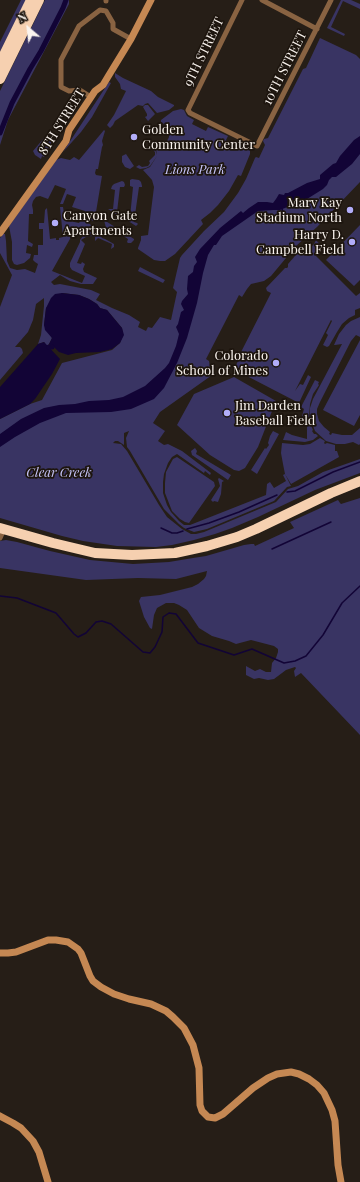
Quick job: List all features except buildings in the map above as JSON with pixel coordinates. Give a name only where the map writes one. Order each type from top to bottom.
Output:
[{"type":"highway","points":[[0,63],[31,0]]},
{"type":"highway","points":[[0,79],[39,0]]},
{"type":"highway","points":[[1,531],[95,553],[139,555],[180,552],[212,545],[237,537],[336,490],[360,481]]},
{"type":"street","name":"8TH STREET","points":[[0,233],[66,141],[69,130],[91,97],[106,80],[131,40],[151,0]]},
{"type":"street","name":"9TH STREET","points":[[242,0],[188,110],[190,113],[257,146]]},
{"type":"street","points":[[262,0],[317,28]]},
{"type":"street","name":"10TH STREET","points":[[257,146],[331,0]]},
{"type":"street","points":[[91,97],[80,90],[69,91],[61,87],[61,60],[79,26],[100,10],[106,11],[113,23],[113,29],[131,40]]},
{"type":"street","points":[[0,953],[16,952],[48,940],[68,942],[81,953],[90,976],[93,981],[101,987],[114,994],[151,1004],[162,1009],[173,1017],[184,1028],[193,1045],[199,1068],[200,1105],[202,1111],[208,1117],[216,1118],[223,1114],[253,1088],[277,1074],[291,1072],[309,1079],[324,1093],[332,1110],[335,1121],[338,1165],[341,1182]]},
{"type":"street","points":[[0,1116],[21,1128],[32,1141],[39,1152],[48,1182]]},
{"type":"green space","points":[[21,0],[26,0],[0,52],[0,42]]},
{"type":"green space","points":[[45,0],[69,0],[69,4],[8,120],[0,145],[0,91]]},
{"type":"green space","points":[[341,0],[351,0],[360,4],[360,9],[343,1],[331,27],[345,34],[344,36],[327,28]]},
{"type":"green space","name":"Clear Creek","points":[[320,38],[356,55],[360,59],[360,182],[317,227],[296,246],[271,276],[264,281],[251,284],[242,297],[239,295],[206,359],[209,361],[210,367],[215,373],[160,412],[153,423],[165,431],[158,441],[164,445],[168,444],[182,451],[211,473],[210,475],[205,471],[204,473],[177,454],[172,457],[168,463],[164,474],[163,493],[171,512],[184,525],[190,525],[266,495],[267,484],[270,482],[274,488],[286,481],[283,475],[285,474],[291,486],[287,487],[274,501],[207,529],[194,532],[184,528],[164,509],[127,447],[126,438],[129,431],[124,433],[124,445],[118,441],[113,443],[121,444],[127,451],[167,517],[191,534],[204,532],[276,502],[288,489],[298,486],[323,472],[360,459],[360,473],[315,490],[232,528],[194,540],[156,547],[117,546],[83,541],[0,518],[0,419],[30,404],[42,400],[62,363],[112,350],[120,343],[123,335],[122,328],[107,310],[100,308],[89,299],[79,295],[62,293],[46,308],[44,325],[52,338],[47,346],[44,342],[38,344],[41,335],[44,298],[36,304],[33,320],[28,332],[15,347],[20,347],[23,353],[0,380],[0,307],[12,275],[0,253],[0,238],[3,234],[5,234],[7,261],[10,268],[17,270],[25,269],[35,273],[38,264],[33,260],[34,255],[38,255],[38,245],[43,245],[43,229],[39,229],[39,223],[44,223],[45,210],[47,208],[50,239],[56,238],[56,240],[59,240],[59,238],[63,237],[60,207],[63,207],[65,220],[79,223],[81,220],[84,220],[91,226],[79,233],[75,230],[52,271],[82,283],[85,276],[72,270],[70,263],[80,240],[83,236],[93,231],[102,238],[114,244],[114,247],[111,249],[112,244],[98,238],[95,241],[95,237],[86,237],[81,240],[85,244],[77,263],[81,264],[82,262],[85,264],[83,269],[84,272],[97,278],[93,284],[81,284],[70,281],[60,275],[51,282],[54,285],[60,284],[91,290],[100,294],[96,300],[129,315],[140,322],[138,327],[146,331],[148,327],[152,328],[160,317],[171,320],[177,292],[173,288],[180,258],[204,231],[224,212],[238,193],[255,158],[259,158],[265,145],[263,141],[264,139],[268,138],[303,69],[306,68]]},
{"type":"green space","points":[[115,73],[151,91],[158,97],[174,106],[169,110],[157,113],[148,103],[143,106],[138,105],[115,121],[110,128],[107,125],[114,115],[126,91],[121,89],[120,84],[115,77]]},
{"type":"green space","points":[[109,82],[111,83],[92,117],[63,152]]},
{"type":"green space","points":[[148,105],[155,114],[148,121],[145,117],[147,114],[143,107]]},
{"type":"green space","name":"Lions Park","points":[[181,109],[184,110],[187,116],[194,120],[192,124],[206,131],[208,127],[228,136],[226,140],[236,145],[238,141],[250,149],[250,154],[241,176],[238,175],[229,191],[218,205],[201,220],[203,224],[175,254],[165,261],[160,261],[154,260],[138,249],[141,236],[148,235],[154,187],[152,180],[143,170],[150,167],[157,156],[150,166],[140,169],[136,167],[139,165],[142,167],[148,166],[150,163],[149,161],[155,155],[153,150],[155,149],[157,155],[156,149],[167,141],[169,137],[169,132],[161,120],[173,111]]},
{"type":"green space","points":[[104,130],[102,141],[103,145],[98,169],[96,169],[95,173],[96,175],[102,176],[93,221],[85,216],[85,211],[72,207],[76,197],[67,194],[63,204],[60,204],[66,189],[55,185],[48,199],[40,196],[36,197],[33,201],[33,214],[29,214],[28,241],[33,244],[32,247],[27,245],[26,253],[31,254],[30,258],[24,263],[17,265],[14,264],[12,260],[12,242],[9,226],[56,160],[61,158],[70,160],[74,157],[79,160]]},
{"type":"green space","points":[[44,138],[51,138],[52,145],[41,159],[35,155],[33,151]]},
{"type":"green space","points":[[126,154],[134,166],[130,169],[125,167],[122,162],[122,156]]},
{"type":"green space","points":[[130,180],[139,180],[142,186],[139,187],[134,222],[138,224],[136,226],[125,219],[130,217],[133,187],[130,186]]},
{"type":"green space","points":[[122,181],[125,185],[124,187],[120,187],[117,212],[121,214],[119,216],[108,209],[113,209],[115,190],[111,189],[112,186]]},
{"type":"green space","points":[[104,220],[134,240],[131,243],[128,243],[128,239],[110,227],[108,230]]},
{"type":"green space","name":"Harry D. Campbell Field","points":[[360,225],[360,280],[354,286],[326,260]]},
{"type":"green space","points":[[316,240],[323,248],[316,256],[356,296],[360,293],[360,308],[355,310],[355,315],[342,324],[327,347],[323,345],[328,335],[326,333],[332,321],[331,320],[295,391],[300,384],[303,385],[308,375],[311,377],[299,403],[243,374],[243,371],[242,374],[234,369],[239,359],[238,358],[271,293],[267,291],[266,288],[285,268],[288,267],[288,264],[301,249],[305,253]]},
{"type":"green space","points":[[140,267],[165,280],[163,283],[138,271]]},
{"type":"green space","points":[[360,317],[360,337],[356,335],[351,341],[317,409],[319,421],[331,435],[332,433],[352,435],[360,428],[359,445],[353,442],[336,444],[326,441],[315,431],[310,418],[310,408],[313,399],[342,344],[334,345],[339,334],[346,325]]},
{"type":"green space","points":[[360,340],[360,415],[354,426],[323,410]]},
{"type":"green space","name":"Jim Darden Baseball Field","points":[[234,377],[276,401],[258,447],[245,468],[239,471],[234,470],[210,455],[177,425],[194,394]]},
{"type":"green space","points":[[315,380],[319,382],[319,385],[313,394],[310,404],[309,418],[302,416],[304,409],[301,407]]},
{"type":"green space","points":[[307,422],[310,423],[314,434],[318,436],[313,440],[305,442],[283,440],[286,432],[307,439]]},
{"type":"green space","points":[[273,431],[279,434],[257,474],[251,470],[265,448],[266,449],[269,445],[268,443],[270,436]]},
{"type":"green space","points":[[320,438],[325,441],[325,444],[335,445],[335,451],[337,451],[339,457],[291,484],[285,474],[281,453],[282,443],[303,445],[310,444]]},
{"type":"green space","points":[[195,448],[197,451],[196,454],[231,475],[228,480],[192,455],[191,451]]},
{"type":"green space","points":[[177,457],[214,482],[215,486],[189,523],[180,519],[172,511],[165,493],[166,472],[173,459]]},
{"type":"green space","points":[[219,478],[224,481],[222,482],[221,494],[218,502],[213,502],[211,500],[220,486]]},
{"type":"green space","points":[[360,498],[360,735],[301,673],[295,677],[295,667],[286,670],[274,679],[268,680],[259,678],[254,679],[246,675],[246,666],[255,671],[260,669],[266,672],[271,672],[272,663],[278,652],[278,649],[274,646],[251,640],[236,644],[212,636],[199,628],[187,610],[174,603],[166,603],[157,608],[154,615],[152,629],[150,628],[144,617],[139,601],[141,597],[160,595],[192,587],[204,579],[207,571],[176,579],[138,578],[86,580],[0,568],[0,541],[6,540],[90,560],[133,564],[169,562],[206,556],[244,545],[254,544],[255,546],[294,528],[290,522],[338,500],[341,504]]},
{"type":"shaded area","name":"Clear Creek","points":[[360,136],[360,154],[352,164],[336,177],[332,177],[323,189],[307,199],[280,210],[258,211],[222,236],[216,245],[214,245],[208,255],[187,338],[177,363],[164,388],[154,399],[131,409],[111,412],[66,413],[40,423],[0,447],[0,434],[21,419],[44,408],[123,397],[145,386],[169,363],[176,346],[179,334],[176,327],[181,312],[184,310],[181,304],[188,294],[188,276],[193,272],[194,266],[197,262],[195,257],[200,249],[220,228],[241,211],[243,213],[258,202],[273,203],[279,194],[284,195],[285,193],[288,193],[307,183],[320,179],[320,175],[336,163],[354,140]]},
{"type":"shaded area","points":[[62,293],[79,295],[89,299],[100,308],[107,310],[122,328],[124,335],[120,343],[112,349],[100,352],[76,353],[68,355],[59,352],[52,347],[49,344],[52,338],[45,330],[44,325],[46,308],[51,298],[55,294]]},
{"type":"shaded area","points":[[44,342],[60,359],[52,374],[30,404],[0,419],[0,387],[38,344]]},
{"type":"waterway","points":[[0,133],[12,103],[41,51],[66,0]]},
{"type":"waterway","points":[[282,209],[287,220]]},
{"type":"waterway","points":[[287,492],[295,491],[333,472],[360,462]]},
{"type":"waterway","points":[[187,529],[239,512],[277,495]]},
{"type":"waterway","points":[[272,549],[331,522]]},
{"type":"waterway","points":[[161,528],[172,533],[183,531]]},
{"type":"waterway","points":[[0,596],[17,598],[56,613],[78,637],[86,633],[96,622],[102,621],[111,624],[143,652],[150,653],[155,647],[162,632],[163,617],[169,613],[176,614],[198,643],[234,655],[252,649],[284,663],[295,661],[306,656],[323,635],[342,603],[360,586]]},
{"type":"place","name":"Golden Community Center","points":[[134,137]]},
{"type":"place","name":"Marv Kay Stadium North","points":[[350,210]]},
{"type":"place","name":"Canyon Gate Apartments","points":[[55,223]]},
{"type":"place","name":"Harry D. Campbell Field","points":[[352,242]]},
{"type":"place","name":"Colorado School of Mines","points":[[276,363]]},
{"type":"place","name":"Jim Darden Baseball Field","points":[[227,413]]}]
